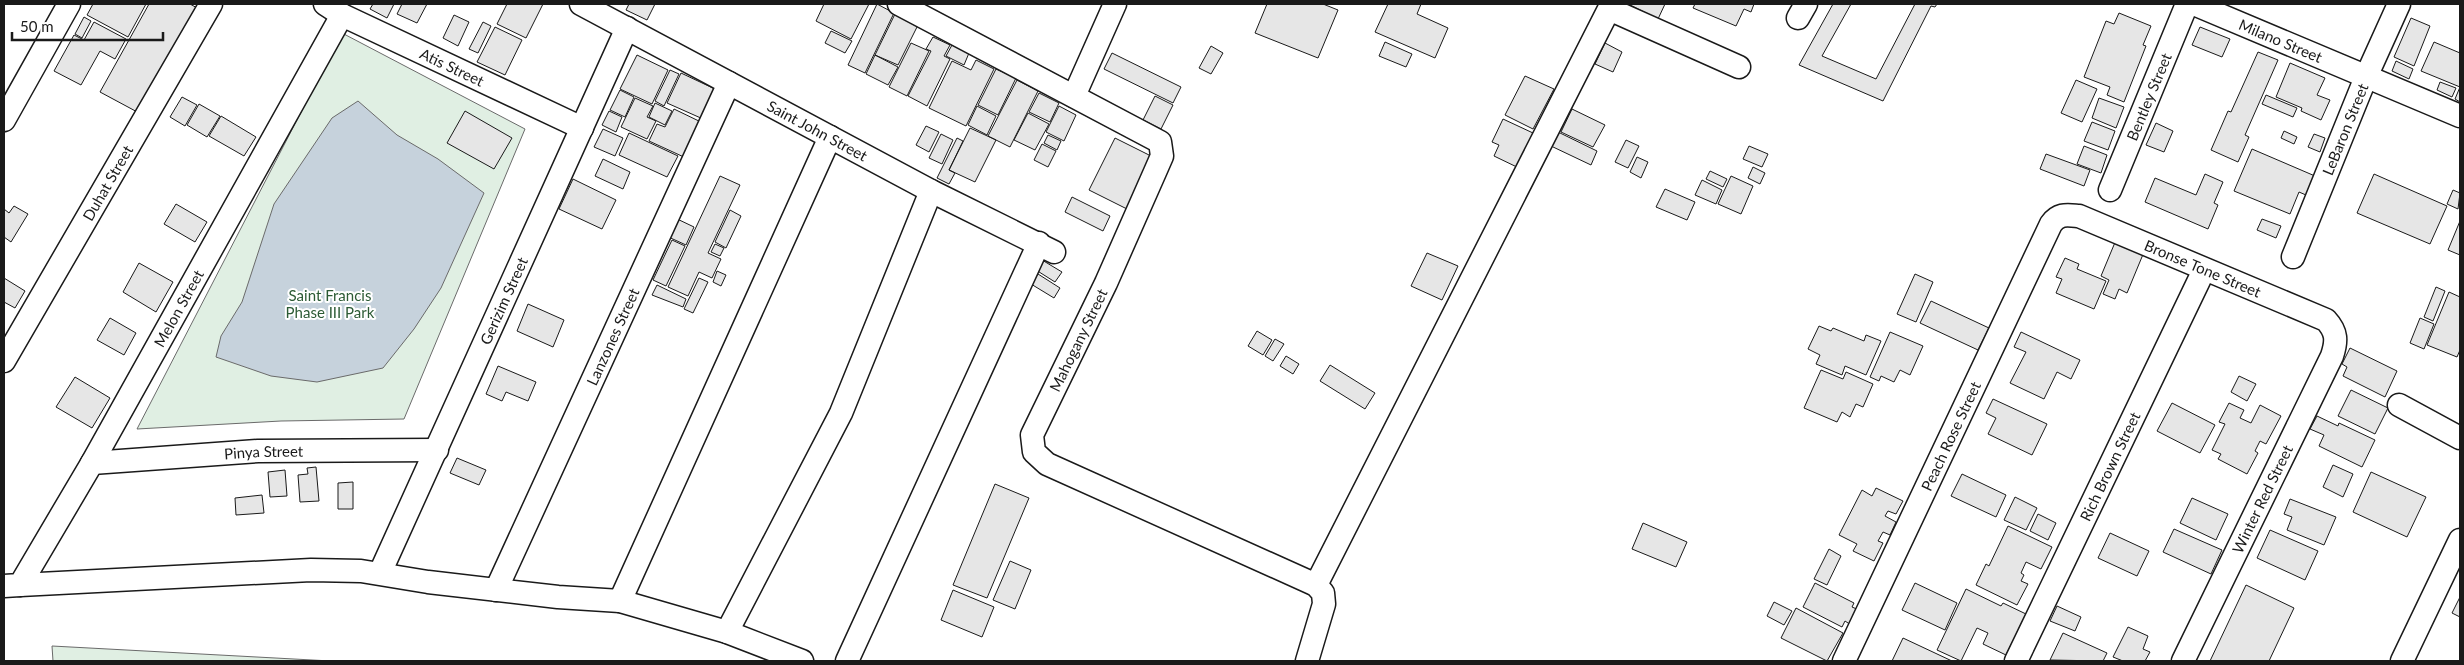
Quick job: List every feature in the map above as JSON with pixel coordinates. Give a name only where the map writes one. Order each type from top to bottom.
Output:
[{"type":"street","points":[[4,120],[69,4]]},
{"type":"street","name":"Duhat Street","points":[[7,349],[211,4]]},
{"type":"street","name":"Saint John Street","points":[[581,4],[931,191],[1046,248],[847,661]]},
{"type":"street","name":"Mahogany Street","points":[[899,4],[1160,142],[1162,156],[1106,283],[1032,435],[1034,452],[1047,464],[1297,574],[1316,585]]},
{"type":"street","points":[[1074,96],[1115,4]]},
{"type":"street","name":"Bentley Street","points":[[2110,190],[2187,4]]},
{"type":"street","name":"Milano Street","points":[[2194,4],[2460,116]]},
{"type":"street","name":"LeBaron Street","points":[[2293,257],[2366,77],[2399,4]]},
{"type":"street","name":"Atis Street","points":[[333,9],[582,128]]},
{"type":"street","name":"Melon Street","points":[[12,586],[92,463],[333,9]]},
{"type":"street","points":[[1308,659],[1324,604],[1324,592],[1316,585],[1609,9],[1739,67]]},
{"type":"street","name":"Gerizim Street","points":[[380,573],[626,28]]},
{"type":"street","name":"Lanzones Street","points":[[496,590],[729,83]]},
{"type":"street","points":[[620,601],[830,138]]},
{"type":"street","points":[[727,632],[840,413],[931,191]]},
{"type":"street","name":"Bronse Tone Street","points":[[2062,215],[2079,216],[2326,320],[2333,327],[2336,335]]},
{"type":"street","name":"Peach Rose Street","points":[[1844,661],[2051,224],[2056,217],[2062,215]]},
{"type":"street","name":"Rich Brown Street","points":[[2016,661],[2204,270]]},
{"type":"street","name":"Winter Red Street","points":[[2184,661],[2332,356],[2336,335]]},
{"type":"street","points":[[2399,404],[2460,438]]},
{"type":"street","name":"Pinya Street","points":[[92,463],[258,451],[437,450]]},
{"type":"street","points":[[2402,661],[2460,540]]},
{"type":"street","points":[[12,586],[311,570],[380,573],[428,582],[496,590],[620,601],[727,632],[802,661]]},
{"type":"green space","name":"Saint Francis Phase III Park","points":[[342,33],[525,129],[404,419],[281,421],[137,429]]},
{"type":"green space","points":[[52,646],[331,661],[53,661]]},
{"type":"shaded area","points":[[358,101],[397,135],[438,159],[484,193],[441,288],[414,329],[383,368],[317,382],[271,376],[216,357],[221,336],[242,302],[274,204],[332,118]]},
{"type":"building","points":[[93,4],[146,4],[128,37],[87,15]]},
{"type":"building","points":[[149,4],[190,4],[199,9],[141,114],[100,92]]},
{"type":"building","points":[[373,4],[394,4],[387,18],[370,9]]},
{"type":"building","points":[[402,4],[427,4],[417,23],[397,14]]},
{"type":"building","points":[[507,4],[543,4],[526,38],[497,24]]},
{"type":"building","points":[[629,4],[655,4],[647,20],[626,10]]},
{"type":"building","points":[[824,4],[869,4],[851,39],[816,21]]},
{"type":"building","points":[[877,4],[894,13],[865,73],[848,65]]},
{"type":"building","points":[[1267,4],[1323,4],[1338,10],[1318,58],[1255,33]]},
{"type":"building","points":[[1388,4],[1421,4],[1417,14],[1448,28],[1435,58],[1375,32]]},
{"type":"building","points":[[1628,4],[1665,4],[1658,19]]},
{"type":"building","points":[[1695,4],[1754,4],[1751,12],[1744,9],[1736,26],[1693,8]]},
{"type":"building","points":[[1833,4],[1851,4],[1822,56],[1876,79],[1915,4],[1937,4],[1935,7],[1931,6],[1883,101],[1799,65]]},
{"type":"building","points":[[2119,13],[2151,26],[2143,45],[2146,46],[2124,102],[2107,95],[2110,87],[2084,77],[2106,21],[2114,24]]},
{"type":"building","points":[[895,14],[918,25],[898,65],[875,55]]},
{"type":"building","points":[[454,15],[469,22],[458,46],[443,38]]},
{"type":"building","points":[[84,17],[91,21],[82,38],[75,34]]},
{"type":"building","points":[[2411,18],[2430,26],[2414,66],[2394,57]]},
{"type":"building","points":[[94,22],[126,39],[115,59],[100,51],[81,85],[54,71],[74,35],[84,40]]},
{"type":"building","points":[[483,22],[491,26],[478,53],[469,49]]},
{"type":"building","points":[[495,27],[522,40],[505,75],[477,62]]},
{"type":"building","points":[[2200,27],[2230,39],[2222,57],[2192,45]]},
{"type":"building","points":[[831,31],[852,41],[845,53],[825,43]]},
{"type":"building","points":[[933,37],[950,45],[944,56],[950,59],[927,106],[908,96],[931,51],[926,49]]},
{"type":"building","points":[[1385,42],[1412,54],[1406,67],[1379,56]]},
{"type":"building","points":[[2434,42],[2460,53],[2460,87],[2421,71]]},
{"type":"building","points":[[911,43],[929,51],[907,96],[889,87]]},
{"type":"building","points":[[1605,43],[1622,52],[1613,72],[1595,64]]},
{"type":"building","points":[[952,45],[969,53],[964,65],[946,56]]},
{"type":"building","points":[[1211,46],[1223,53],[1211,74],[1199,68]]},
{"type":"building","points":[[2258,52],[2278,60],[2245,135],[2249,137],[2238,162],[2211,150],[2228,111],[2231,112]]},
{"type":"building","points":[[1112,53],[1181,87],[1173,103],[1104,69]]},
{"type":"building","points":[[637,55],[668,70],[652,104],[620,89]]},
{"type":"building","points":[[875,55],[898,67],[888,85],[866,74]]},
{"type":"building","points":[[976,60],[994,69],[966,126],[929,108],[952,61],[971,70]]},
{"type":"building","points":[[2396,61],[2413,69],[2409,79],[2392,71]]},
{"type":"building","points":[[2290,63],[2325,78],[2317,95],[2330,100],[2321,120],[2301,111],[2302,108],[2276,97]]},
{"type":"building","points":[[996,69],[1016,78],[998,115],[978,105]]},
{"type":"building","points":[[670,70],[679,74],[664,106],[655,101]]},
{"type":"building","points":[[681,73],[717,90],[703,119],[667,103]]},
{"type":"building","points":[[1525,76],[1554,89],[1533,129],[1505,115]]},
{"type":"building","points":[[1017,80],[1038,91],[1010,147],[988,136]]},
{"type":"building","points":[[2076,80],[2097,89],[2082,122],[2061,113]]},
{"type":"building","points":[[2440,82],[2456,88],[2452,97],[2437,90]]},
{"type":"building","points":[[2460,87],[2460,102],[2455,99]]},
{"type":"building","points":[[620,90],[634,97],[625,117],[610,110]]},
{"type":"building","points":[[1039,93],[1059,103],[1050,122],[1029,112]]},
{"type":"building","points":[[2266,95],[2297,108],[2293,117],[2262,104]]},
{"type":"building","points":[[1155,96],[1173,105],[1161,129],[1143,120]]},
{"type":"building","points":[[182,97],[197,105],[185,126],[170,117]]},
{"type":"building","points":[[635,98],[653,106],[647,117],[656,121],[647,139],[621,127]]},
{"type":"building","points":[[2099,98],[2124,107],[2116,128],[2092,118]]},
{"type":"building","points":[[655,103],[672,111],[665,125],[649,117]]},
{"type":"building","points":[[199,104],[220,116],[207,137],[187,125]]},
{"type":"building","points":[[977,106],[996,116],[987,135],[968,125]]},
{"type":"building","points":[[1059,106],[1076,115],[1064,141],[1046,132]]},
{"type":"building","points":[[674,109],[703,123],[686,158],[649,141],[657,124],[665,127]]},
{"type":"building","points":[[1572,109],[1605,125],[1593,147],[1561,132]]},
{"type":"building","points":[[465,111],[512,138],[494,169],[447,143]]},
{"type":"building","points":[[609,111],[622,117],[616,132],[602,125]]},
{"type":"building","points":[[1028,113],[1049,124],[1035,150],[1014,140]]},
{"type":"building","points":[[221,116],[256,137],[244,156],[209,136]]},
{"type":"building","points":[[1503,119],[1533,133],[1521,169],[1494,156],[1499,145],[1492,142]]},
{"type":"building","points":[[2092,122],[2115,131],[2108,150],[2084,141]]},
{"type":"building","points":[[2156,123],[2173,131],[2164,152],[2146,145]]},
{"type":"building","points":[[926,126],[939,132],[929,152],[916,145]]},
{"type":"building","points":[[970,128],[996,140],[975,182],[949,170]]},
{"type":"building","points":[[603,129],[623,138],[615,156],[594,147]]},
{"type":"building","points":[[2284,131],[2297,137],[2294,144],[2281,138]]},
{"type":"building","points":[[1558,132],[1597,151],[1591,165],[1551,146]]},
{"type":"building","points":[[629,133],[678,156],[667,177],[619,155]]},
{"type":"building","points":[[941,134],[953,140],[942,164],[929,158]]},
{"type":"building","points":[[2314,134],[2325,138],[2320,152],[2308,147]]},
{"type":"building","points":[[1048,135],[1061,141],[1057,150],[1044,143]]},
{"type":"building","points":[[957,138],[963,141],[949,170],[955,173],[949,184],[937,178]]},
{"type":"building","points":[[1115,138],[1153,157],[1127,209],[1089,190]]},
{"type":"building","points":[[1626,140],[1639,146],[1628,168],[1615,162]]},
{"type":"building","points":[[1042,144],[1056,151],[1048,167],[1034,160]]},
{"type":"building","points":[[1749,146],[1768,154],[1762,167],[1743,159]]},
{"type":"building","points":[[2084,146],[2107,155],[2101,173],[2077,164]]},
{"type":"building","points":[[2252,149],[2315,176],[2306,195],[2299,192],[2290,214],[2234,191]]},
{"type":"building","points":[[2046,154],[2090,170],[2084,186],[2040,169]]},
{"type":"building","points":[[1637,157],[1648,162],[1641,178],[1630,172]]},
{"type":"building","points":[[603,159],[630,172],[623,189],[595,176]]},
{"type":"building","points":[[1753,167],[1765,173],[1760,184],[1748,178]]},
{"type":"building","points":[[1710,171],[1727,179],[1723,187],[1706,179]]},
{"type":"building","points":[[2205,174],[2223,182],[2214,203],[2218,205],[2208,229],[2145,202],[2155,178],[2196,195]]},
{"type":"building","points":[[2374,174],[2447,206],[2430,244],[2357,213]]},
{"type":"building","points":[[720,176],[740,185],[708,253],[721,259],[712,278],[699,272],[688,296],[668,287]]},
{"type":"building","points":[[1731,176],[1753,186],[1741,214],[1718,204]]},
{"type":"building","points":[[573,179],[616,200],[602,229],[559,209]]},
{"type":"building","points":[[1702,180],[1722,190],[1716,204],[1695,195]]},
{"type":"building","points":[[1665,189],[1695,202],[1687,220],[1656,207]]},
{"type":"building","points":[[2453,190],[2460,193],[2458,209],[2447,204]]},
{"type":"building","points":[[1072,197],[1110,216],[1103,231],[1065,212]]},
{"type":"building","points":[[176,204],[207,222],[195,242],[164,224]]},
{"type":"building","points":[[14,206],[28,214],[11,242],[4,237],[4,209],[9,213]]},
{"type":"building","points":[[730,210],[741,216],[726,248],[715,242]]},
{"type":"building","points":[[673,217],[694,227],[686,245],[664,235]]},
{"type":"building","points":[[2262,219],[2281,226],[2276,238],[2257,230]]},
{"type":"building","points":[[2460,221],[2460,255],[2448,250]]},
{"type":"building","points":[[672,240],[685,246],[666,286],[653,280]]},
{"type":"building","points":[[2116,240],[2144,252],[2127,293],[2119,289],[2115,299],[2103,294],[2109,280],[2101,276]]},
{"type":"building","points":[[715,244],[724,248],[720,256],[711,252]]},
{"type":"building","points":[[1427,253],[1458,266],[1442,300],[1411,286]]},
{"type":"building","points":[[2065,258],[2079,264],[2077,269],[2106,281],[2094,309],[2056,293],[2062,279],[2056,277]]},
{"type":"building","points":[[1042,260],[1062,272],[1055,282],[1036,270]]},
{"type":"building","points":[[139,263],[173,282],[156,312],[123,292]]},
{"type":"building","points":[[717,271],[726,275],[721,286],[713,282]]},
{"type":"building","points":[[1038,274],[1060,288],[1054,298],[1031,284]]},
{"type":"building","points":[[1915,274],[1933,282],[1916,322],[1897,314]]},
{"type":"building","points":[[4,278],[25,291],[15,308],[4,302]]},
{"type":"building","points":[[699,278],[708,282],[693,313],[684,309]]},
{"type":"building","points":[[657,285],[686,299],[683,307],[652,295]]},
{"type":"building","points":[[2436,287],[2445,291],[2433,321],[2424,317]]},
{"type":"building","points":[[2449,292],[2460,297],[2460,350],[2457,357],[2427,345]]},
{"type":"building","points":[[1931,301],[1989,328],[1978,350],[1920,323]]},
{"type":"building","points":[[528,304],[564,320],[553,347],[517,331]]},
{"type":"building","points":[[110,318],[136,333],[124,355],[97,340]]},
{"type":"building","points":[[2420,318],[2434,324],[2424,349],[2410,343]]},
{"type":"building","points":[[1819,326],[1831,331],[1833,328],[1864,341],[1866,335],[1881,341],[1866,375],[1845,366],[1842,375],[1816,364],[1820,355],[1808,349]]},
{"type":"building","points":[[1257,331],[1272,340],[1263,355],[1248,346]]},
{"type":"building","points":[[1890,332],[1923,346],[1910,375],[1900,370],[1894,382],[1881,376],[1879,381],[1870,377]]},
{"type":"building","points":[[2021,332],[2080,360],[2071,379],[2057,372],[2044,399],[2010,383],[2026,352],[2014,347]]},
{"type":"building","points":[[1275,339],[1284,344],[1273,361],[1265,356]]},
{"type":"building","points":[[2350,348],[2397,371],[2385,397],[2343,376],[2347,367],[2342,364]]},
{"type":"building","points":[[1286,356],[1299,364],[1293,374],[1280,366]]},
{"type":"building","points":[[1330,365],[1375,393],[1365,409],[1320,381]]},
{"type":"building","points":[[498,366],[536,382],[528,401],[506,392],[502,401],[486,394]]},
{"type":"building","points":[[1821,370],[1843,379],[1846,372],[1873,384],[1863,407],[1856,404],[1850,417],[1842,412],[1837,422],[1804,408]]},
{"type":"building","points":[[2239,376],[2256,384],[2247,401],[2231,392]]},
{"type":"building","points":[[75,377],[110,398],[92,428],[56,407]]},
{"type":"building","points":[[2351,390],[2388,408],[2375,434],[2338,416]]},
{"type":"building","points":[[1993,399],[2047,424],[2032,455],[1988,434],[1996,418],[1986,413]]},
{"type":"building","points":[[2172,403],[2215,425],[2200,453],[2157,431]]},
{"type":"building","points":[[2229,403],[2244,410],[2240,418],[2251,423],[2260,405],[2281,416],[2266,444],[2260,441],[2255,451],[2258,453],[2247,474],[2218,459],[2221,454],[2212,450],[2225,424],[2219,422]]},
{"type":"building","points":[[2317,416],[2338,426],[2339,423],[2375,440],[2362,467],[2319,446],[2324,435],[2310,429]]},
{"type":"building","points":[[457,458],[486,470],[479,485],[450,473]]},
{"type":"building","points":[[2333,465],[2353,474],[2343,497],[2323,487]]},
{"type":"building","points":[[316,467],[319,501],[300,502],[298,475],[308,474],[307,468]]},
{"type":"building","points":[[285,470],[287,496],[270,497],[268,472]]},
{"type":"building","points":[[2371,472],[2426,497],[2407,537],[2353,512]]},
{"type":"building","points":[[1962,474],[2006,495],[1996,517],[1951,496]]},
{"type":"building","points":[[353,482],[353,509],[338,509],[338,483]]},
{"type":"building","points":[[995,484],[1029,498],[987,598],[953,585]]},
{"type":"building","points":[[1876,488],[1903,501],[1896,514],[1888,511],[1885,516],[1896,522],[1890,535],[1883,532],[1878,541],[1883,543],[1874,561],[1853,551],[1857,544],[1839,535],[1862,490],[1872,496]]},
{"type":"building","points":[[262,495],[264,513],[236,515],[235,498]]},
{"type":"building","points":[[2015,497],[2037,508],[2026,530],[2004,520]]},
{"type":"building","points":[[2192,498],[2228,514],[2216,540],[2180,523]]},
{"type":"building","points":[[2290,499],[2336,517],[2324,545],[2287,530],[2292,517],[2284,514]]},
{"type":"building","points":[[2038,514],[2056,523],[2048,540],[2030,531]]},
{"type":"building","points":[[1643,523],[1687,542],[1676,567],[1632,549]]},
{"type":"building","points":[[2008,526],[2052,547],[2041,569],[2026,562],[2021,573],[2024,575],[2021,581],[2028,584],[2017,605],[1976,585],[1986,564],[1989,566]]},
{"type":"building","points":[[2174,529],[2222,550],[2211,574],[2163,552]]},
{"type":"building","points":[[2270,530],[2318,551],[2305,580],[2257,558]]},
{"type":"building","points":[[2110,533],[2149,551],[2137,576],[2098,558]]},
{"type":"building","points":[[1829,549],[1841,556],[1827,585],[1814,579]]},
{"type":"building","points":[[1010,561],[1031,570],[1015,609],[993,600]]},
{"type":"building","points":[[1815,583],[1854,603],[1852,607],[1859,610],[1851,625],[1845,621],[1842,627],[1803,607]]},
{"type":"building","points":[[1915,583],[1957,603],[1945,630],[1902,610]]},
{"type":"building","points":[[2246,585],[2294,608],[2269,661],[2210,661]]},
{"type":"building","points":[[1966,589],[2001,606],[2003,603],[2026,614],[2006,655],[1983,644],[1988,633],[1977,628],[1961,661],[1937,650]]},
{"type":"building","points":[[953,590],[994,607],[982,637],[941,620]]},
{"type":"building","points":[[2460,597],[2460,617],[2452,613]]},
{"type":"building","points":[[1774,602],[1792,611],[1784,625],[1767,616]]},
{"type":"building","points":[[2057,606],[2081,617],[2075,631],[2050,621]]},
{"type":"building","points":[[1796,608],[1843,633],[1827,661],[1781,638]]},
{"type":"building","points":[[2128,627],[2148,636],[2143,649],[2150,652],[2145,661],[2123,661],[2113,657]]},
{"type":"building","points":[[2063,633],[2107,653],[2103,661],[2050,660]]},
{"type":"building","points":[[1903,638],[1952,661],[1892,661]]}]
